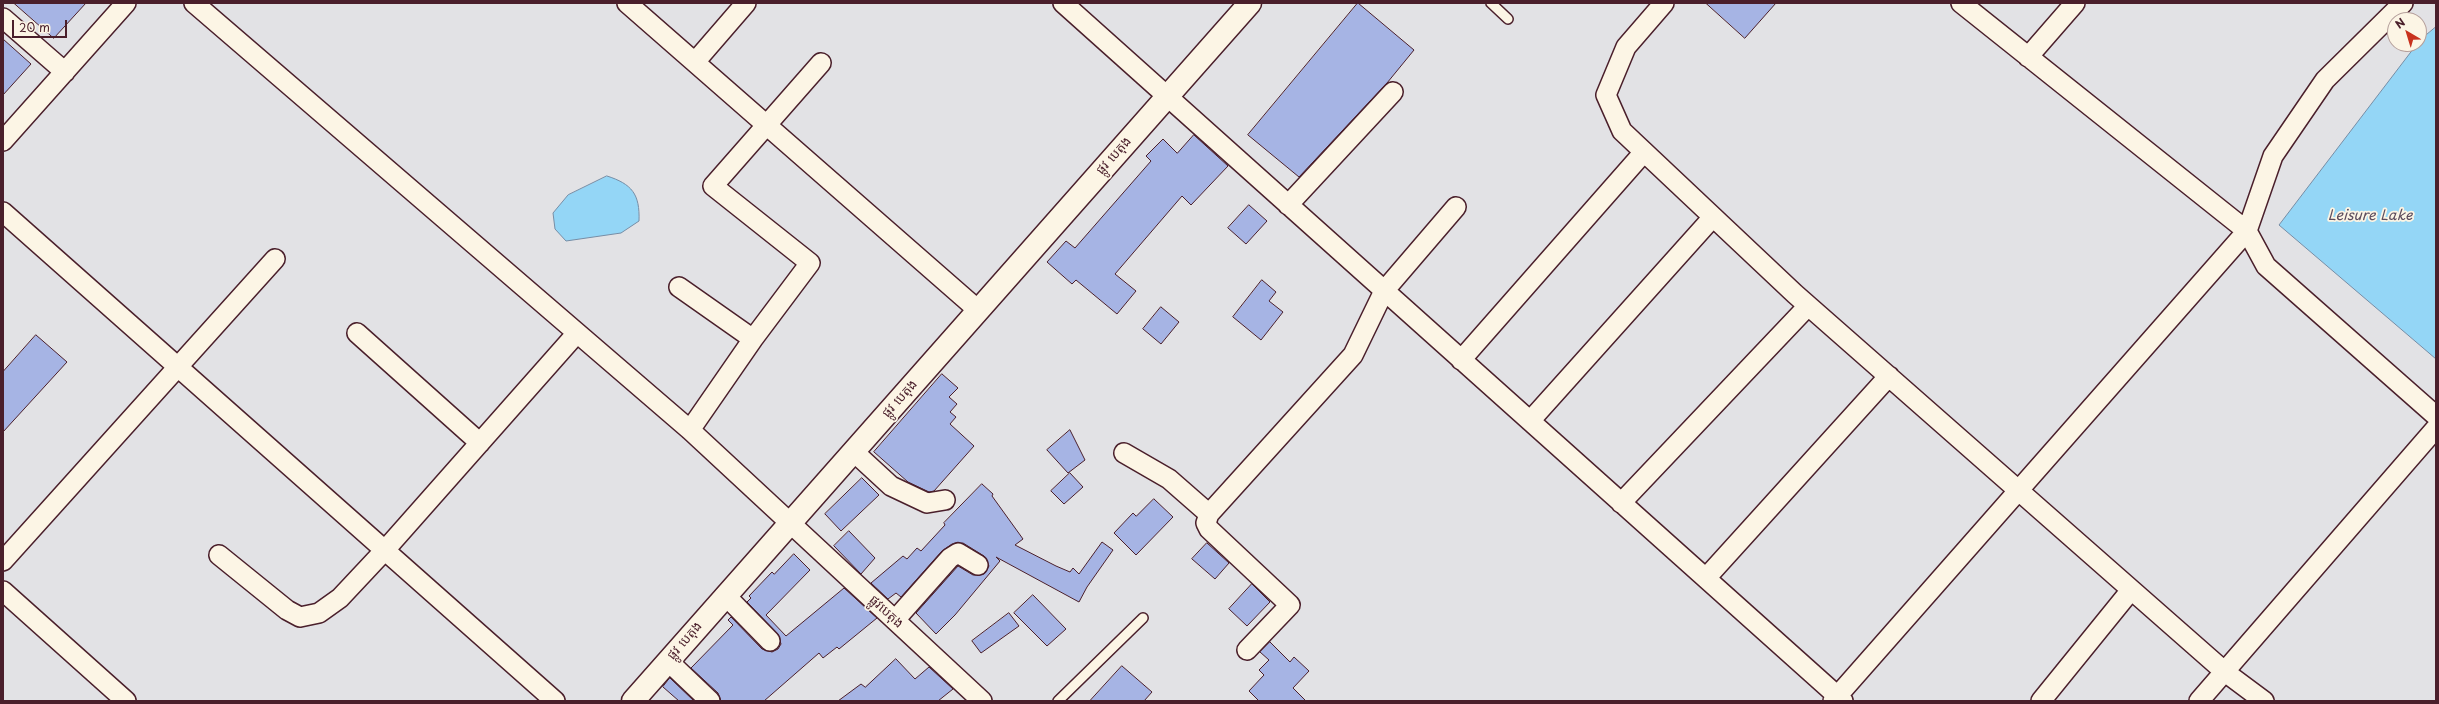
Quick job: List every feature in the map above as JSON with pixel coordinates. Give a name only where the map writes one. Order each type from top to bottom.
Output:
[{"type":"street","points":[[3,141],[126,3]]},
{"type":"street","name":"ផ្លូវបេតុង","points":[[194,3],[690,430],[982,701]]},
{"type":"street","points":[[695,62],[746,3]]},
{"type":"street","points":[[1063,3],[1706,578],[1838,699],[2247,231],[2273,156],[2325,80],[2403,3]]},
{"type":"street","name":"ផ្លូវ បេតុង","points":[[633,701],[725,595],[1250,3]]},
{"type":"street","points":[[1664,3],[1626,47],[1606,95],[1622,131],[1808,306],[2225,672],[2264,701]]},
{"type":"street","points":[[1960,3],[2247,231],[2266,266],[2436,416]]},
{"type":"street","points":[[2028,57],[2075,3]]},
{"type":"street","points":[[631,4],[765,124],[978,310]]},
{"type":"street","points":[[3,18],[65,72]]},
{"type":"street","points":[[690,430],[753,339],[810,263],[713,186],[765,124],[821,63]]},
{"type":"street","points":[[1288,205],[1393,92]]},
{"type":"street","points":[[1461,360],[1644,152]]},
{"type":"street","points":[[1247,650],[1290,605],[1208,529],[1206,523],[1209,514],[1353,355],[1384,291],[1456,207]]},
{"type":"street","points":[[3,212],[555,701]]},
{"type":"street","points":[[1530,421],[1713,217]]},
{"type":"street","points":[[3,561],[275,259]]},
{"type":"street","points":[[679,287],[753,339]]},
{"type":"street","points":[[1621,503],[1808,306]]},
{"type":"street","points":[[356,333],[480,443]]},
{"type":"street","points":[[219,555],[286,610],[300,616],[319,613],[340,598],[385,550],[577,333]]},
{"type":"street","points":[[1706,578],[1889,376]]},
{"type":"street","points":[[2199,701],[2436,428]]},
{"type":"street","points":[[853,451],[891,486],[927,503],[945,500]]},
{"type":"street","points":[[1124,453],[1169,479],[1209,514]]},
{"type":"street","points":[[895,620],[950,558],[958,553],[978,565]]},
{"type":"street","points":[[2041,701],[2131,590]]},
{"type":"street","points":[[3,591],[126,701]]},
{"type":"street","points":[[725,595],[770,641]]},
{"type":"street","points":[[668,661],[710,701]]},
{"type":"lane","points":[[1491,3],[1508,19]]},
{"type":"lane","points":[[1058,701],[1143,618]]},
{"type":"water","name":"Leisure Lake","points":[[2436,27],[2436,359],[2279,225],[2411,52],[2427,52],[2427,34]]},
{"type":"water","points":[[607,176],[623,183],[633,191],[638,204],[639,221],[621,233],[566,241],[555,229],[553,213],[568,195]]},
{"type":"building","points":[[14,3],[86,3],[54,38]]},
{"type":"building","points":[[1358,3],[1414,50],[1387,83],[1299,177],[1248,135]]},
{"type":"building","points":[[1706,3],[1776,3],[1745,38]]},
{"type":"building","points":[[3,39],[31,64],[3,95]]},
{"type":"building","points":[[1194,135],[1228,166],[1191,205],[1182,196],[1115,274],[1136,291],[1117,314],[1076,280],[1072,284],[1047,262],[1066,241],[1075,248],[1151,161],[1146,156],[1163,139],[1177,153]]},
{"type":"building","points":[[1249,205],[1267,221],[1246,244],[1228,228]]},
{"type":"building","points":[[1262,280],[1276,292],[1269,301],[1283,312],[1261,340],[1233,317]]},
{"type":"building","points":[[1161,307],[1179,322],[1161,344],[1143,329]]},
{"type":"building","points":[[36,335],[67,362],[3,432],[3,372]]},
{"type":"building","points":[[942,374],[958,388],[949,397],[957,404],[950,412],[956,417],[950,424],[974,446],[934,491],[929,492],[908,482],[874,452]]},
{"type":"building","points":[[1070,430],[1085,460],[1068,473],[1047,450]]},
{"type":"building","points":[[1070,473],[1083,487],[1064,504],[1051,491]]},
{"type":"building","points":[[862,478],[879,495],[841,531],[825,514]]},
{"type":"building","points":[[982,484],[993,494],[992,496],[1023,539],[1015,545],[1056,566],[1070,572],[1073,568],[1079,574],[1102,542],[1113,550],[1087,587],[1079,602],[996,557],[1000,561],[955,615],[936,634],[916,613],[958,566],[973,575],[984,574],[989,566],[984,556],[963,543],[952,544],[942,551],[901,597],[896,593],[888,599],[871,583],[903,556],[907,559],[917,548],[921,551],[945,525],[944,523]]},
{"type":"building","points":[[1154,499],[1173,517],[1136,555],[1114,533],[1133,513],[1136,516]]},
{"type":"building","points":[[849,531],[875,558],[861,574],[834,546]]},
{"type":"building","points":[[1207,543],[1229,563],[1215,579],[1192,559]]},
{"type":"building","points":[[794,554],[810,570],[766,615],[786,636],[844,588],[877,618],[839,649],[837,647],[823,658],[819,653],[764,701],[721,701],[718,693],[691,668],[733,625],[728,620],[731,617],[762,649],[772,652],[778,649],[781,644],[778,634],[747,602],[751,598],[749,596],[772,572],[774,574]]},
{"type":"building","points":[[1252,584],[1270,602],[1247,626],[1229,609]]},
{"type":"building","points":[[1033,595],[1066,629],[1047,646],[1014,613]]},
{"type":"building","points":[[1009,613],[1019,626],[981,653],[972,641]]},
{"type":"building","points":[[1270,642],[1290,662],[1294,657],[1309,671],[1293,688],[1306,701],[1259,701],[1249,691],[1264,675],[1259,670],[1269,660],[1260,652]]},
{"type":"building","points":[[896,659],[915,679],[929,667],[953,689],[938,701],[838,701],[861,684],[865,687]]},
{"type":"building","points":[[1122,666],[1152,692],[1144,701],[1090,701]]},
{"type":"building","points":[[670,678],[694,701],[679,701],[663,687]]}]
